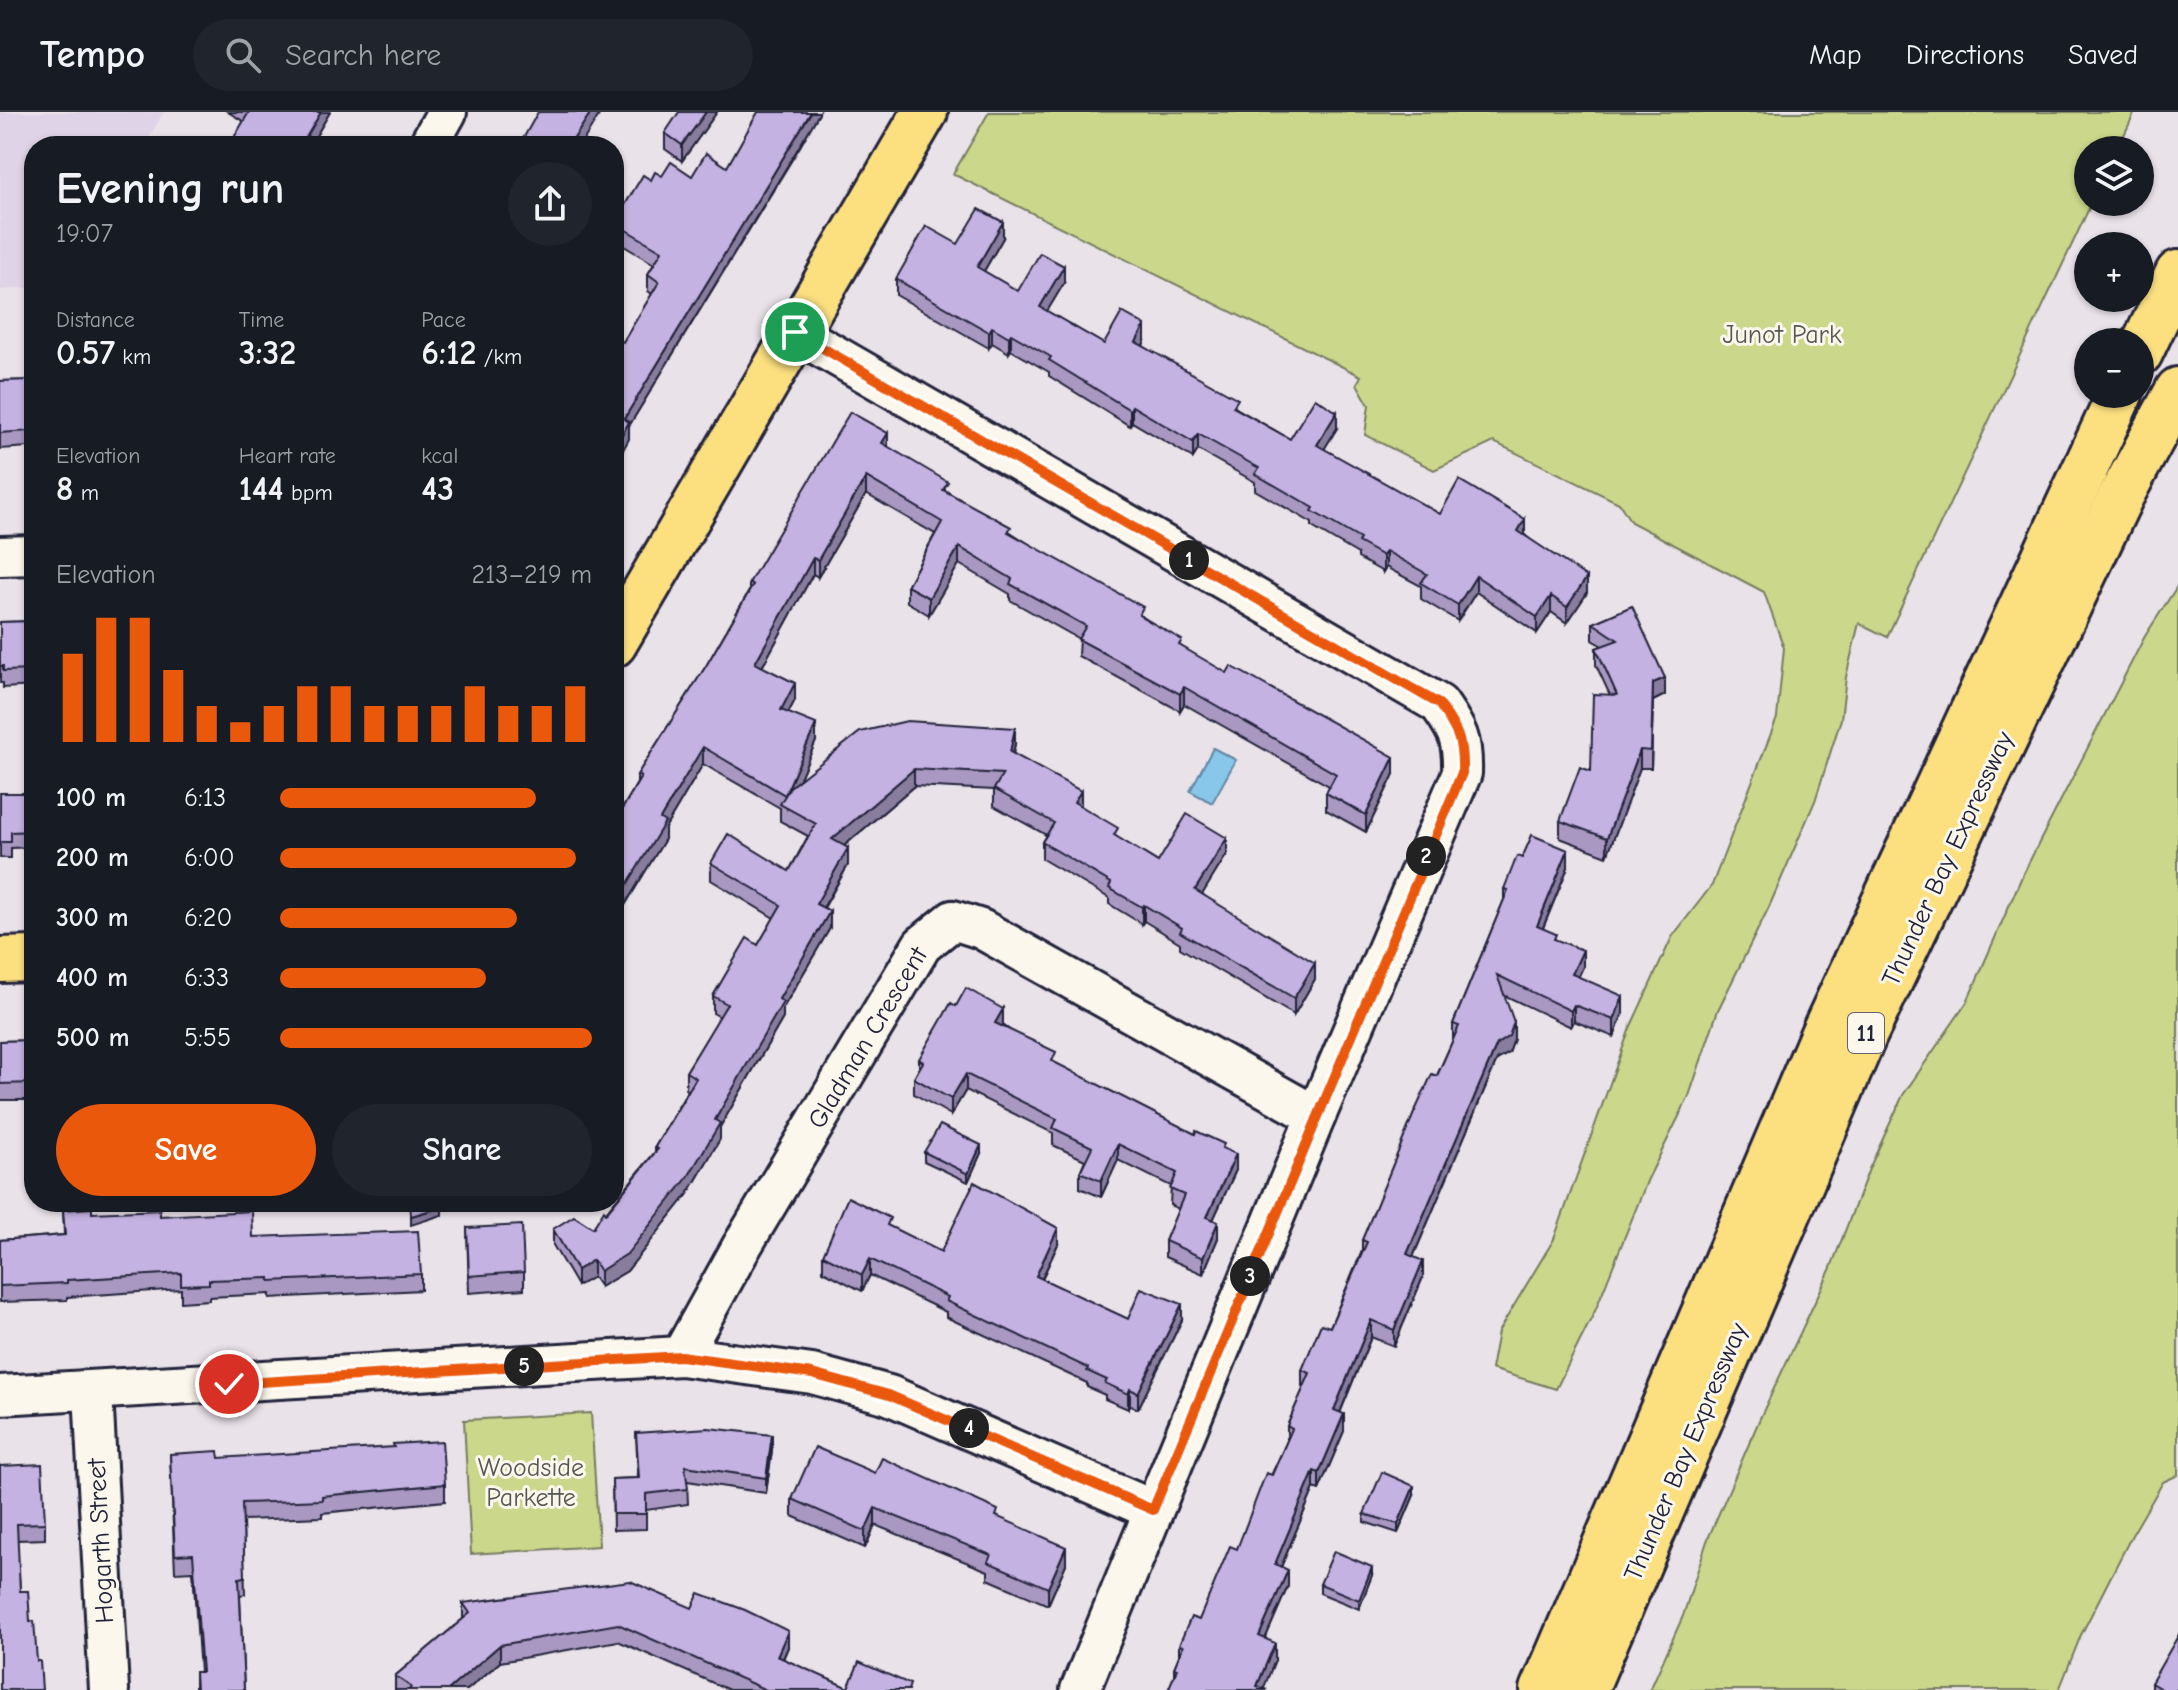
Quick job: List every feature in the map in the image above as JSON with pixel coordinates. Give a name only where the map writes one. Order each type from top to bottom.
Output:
[{"type":"main road","points":[[624,627],[925,112]]},
{"type":"main road","points":[[2152,328],[2178,273]]},
{"type":"main road","name":"Thunder Bay Expressway","points":[[1585,1690],[1864,1036],[2121,496],[2178,390]]},
{"type":"main road","name":"Thunder Bay Expressway","points":[[1543,1690],[1822,1036],[2114,408]]},
{"type":"main road","points":[[0,960],[24,959]]},
{"type":"street","points":[[434,136],[447,112]]},
{"type":"street","points":[[795,332],[1439,704],[1455,725],[1463,747],[1462,773],[1316,1116],[1080,1690]]},
{"type":"street","points":[[0,556],[24,555]]},
{"type":"street","name":"Gladman Crescent","points":[[681,1356],[742,1246],[922,945],[953,920],[981,929],[1316,1116]]},
{"type":"street","points":[[0,1395],[681,1356],[812,1374],[889,1395],[1153,1510]]},
{"type":"street","name":"Hogarth Street","points":[[93,1392],[109,1690]]},
{"type":"shaded area","points":[[0,112],[164,112],[150,136],[24,136],[24,288],[0,290]]},
{"type":"green space","name":"Junot Park","points":[[989,112],[2135,112],[2124,136],[2074,136],[2074,216],[2085,216],[2078,232],[2074,232],[2074,240],[1887,637],[1859,623],[1846,677],[1841,719],[1815,801],[1769,907],[1718,1010],[1689,1096],[1648,1179],[1595,1311],[1556,1389],[1491,1369],[1498,1332],[1554,1239],[1630,1028],[1672,937],[1712,885],[1777,718],[1784,648],[1764,592],[1631,522],[1619,503],[1494,442],[1434,470],[1365,435],[1369,405],[1357,384],[1361,376],[953,174]]},
{"type":"green space","points":[[2178,585],[2178,1475],[2163,1482],[2132,1535],[2081,1635],[2059,1690],[1650,1690],[1683,1616],[1707,1541],[1761,1416],[1830,1270],[1869,1169],[1903,1095],[1967,1002],[2023,874],[2145,636]]},
{"type":"green space","name":"Woodside Parkette","points":[[591,1413],[599,1546],[471,1554],[464,1420]]},
{"type":"water","points":[[1213,748],[1236,760],[1212,803],[1190,791]]},
{"type":"building","points":[[249,112],[321,112],[307,136],[235,136]]},
{"type":"building","points":[[538,112],[591,112],[575,136],[525,136]]},
{"type":"building","points":[[679,112],[706,112],[682,145],[665,133]]},
{"type":"building","points":[[758,112],[811,112],[624,419],[624,340],[659,282],[648,274],[662,251],[624,229],[624,206],[643,175],[651,180],[655,172],[662,176],[671,162],[692,176],[706,153],[727,167]]},
{"type":"building","points":[[979,209],[1003,222],[977,267],[1018,291],[1040,253],[1064,266],[1040,307],[1104,344],[1122,312],[1145,325],[1136,342],[1238,399],[1233,407],[1290,439],[1315,398],[1337,412],[1317,445],[1440,514],[1459,480],[1525,519],[1518,531],[1587,577],[1567,607],[1551,596],[1537,617],[1476,576],[1458,605],[1421,583],[1427,574],[1386,551],[1383,556],[1358,542],[1360,539],[1312,511],[1314,508],[1255,474],[1259,468],[1198,434],[1193,442],[1132,406],[1130,410],[1011,334],[1009,337],[992,327],[989,332],[896,279],[926,226],[958,244]]},
{"type":"building","points":[[24,380],[24,431],[0,433],[0,381]]},
{"type":"building","points":[[850,412],[888,433],[882,443],[948,482],[943,490],[1011,527],[1008,532],[1143,607],[1139,615],[1182,640],[1179,645],[1227,673],[1231,666],[1394,757],[1366,815],[1326,793],[1336,774],[1184,687],[1180,694],[1078,639],[1086,626],[1010,584],[1012,579],[959,547],[929,598],[907,586],[942,522],[866,477],[818,560],[813,558],[755,663],[795,683],[781,710],[816,724],[785,795],[703,747],[660,819],[665,822],[625,888],[624,806],[641,777],[637,775],[753,585],[749,583]]},
{"type":"building","points":[[1632,606],[1665,678],[1653,683],[1651,751],[1640,750],[1607,838],[1560,821],[1580,767],[1591,771],[1593,694],[1617,695],[1596,648],[1618,640],[1593,623]]},
{"type":"building","points":[[24,621],[24,670],[3,671],[3,666],[0,666],[0,622]]},
{"type":"building","points":[[907,721],[1015,728],[1010,752],[1081,791],[1074,802],[1118,828],[1114,835],[1158,862],[1187,814],[1227,838],[1195,890],[1315,963],[1294,998],[1180,932],[1182,928],[1109,888],[1111,883],[1042,842],[1054,823],[994,789],[1003,774],[914,769],[832,839],[848,848],[816,904],[830,911],[779,999],[783,1002],[715,1120],[720,1123],[688,1177],[627,1254],[600,1271],[593,1260],[577,1270],[553,1229],[574,1216],[593,1228],[603,1212],[624,1212],[624,1191],[658,1149],[655,1147],[696,1078],[686,1072],[727,1004],[713,996],[747,938],[758,945],[781,905],[711,863],[728,834],[789,871],[816,824],[780,804],[790,787],[860,732]]},
{"type":"building","points":[[0,793],[24,793],[24,831],[11,832],[11,842],[0,842]]},
{"type":"building","points":[[1532,835],[1568,850],[1537,926],[1556,934],[1554,939],[1583,950],[1572,974],[1623,996],[1614,1020],[1574,1005],[1571,1011],[1497,975],[1514,1022],[1509,1036],[1497,1044],[1407,1254],[1423,1261],[1394,1330],[1371,1320],[1334,1410],[1344,1414],[1319,1473],[1314,1471],[1275,1564],[1288,1570],[1259,1636],[1275,1643],[1257,1686],[1267,1690],[1168,1690],[1183,1646],[1179,1645],[1191,1617],[1199,1620],[1230,1546],[1237,1549],[1266,1473],[1272,1475],[1292,1429],[1287,1426],[1310,1373],[1302,1370],[1321,1324],[1330,1327],[1367,1242],[1362,1240],[1414,1113],[1432,1074],[1437,1076],[1459,1026],[1453,1024],[1508,890],[1504,889],[1517,856],[1522,858]]},
{"type":"building","points":[[966,988],[1003,1009],[995,1023],[1056,1052],[1052,1061],[1195,1134],[1196,1131],[1224,1144],[1222,1148],[1236,1154],[1207,1217],[1218,1222],[1203,1258],[1165,1241],[1184,1195],[1170,1189],[1177,1173],[1118,1144],[1101,1181],[1080,1172],[1092,1147],[1053,1128],[1057,1119],[966,1074],[951,1099],[914,1078],[923,1062],[919,1059],[951,1003],[956,1006]]},
{"type":"building","points":[[24,1040],[24,1083],[0,1084],[0,1041]]},
{"type":"building","points":[[940,1125],[981,1145],[968,1174],[924,1152]]},
{"type":"building","points":[[974,1182],[1058,1228],[1036,1276],[1128,1319],[1141,1288],[1182,1304],[1138,1393],[1130,1389],[1128,1394],[1105,1383],[1107,1380],[1087,1371],[1088,1368],[946,1301],[948,1297],[870,1259],[862,1275],[823,1255],[848,1197],[890,1218],[887,1225],[941,1252]]},
{"type":"building","points":[[63,1212],[160,1212],[160,1216],[252,1212],[253,1237],[418,1231],[421,1274],[270,1281],[270,1278],[209,1280],[209,1284],[181,1285],[181,1273],[0,1286],[0,1240],[65,1235]]},
{"type":"building","points":[[522,1225],[524,1272],[469,1276],[467,1228]]},
{"type":"building","points":[[708,1428],[772,1435],[766,1478],[685,1466],[688,1489],[646,1494],[646,1514],[613,1514],[612,1479],[639,1478],[636,1433]]},
{"type":"building","points":[[442,1441],[445,1484],[322,1496],[322,1500],[242,1503],[245,1577],[239,1578],[244,1690],[196,1690],[195,1672],[202,1672],[193,1554],[175,1555],[170,1454],[218,1451],[219,1458]]},
{"type":"building","points":[[815,1447],[875,1473],[882,1458],[998,1510],[996,1516],[1066,1547],[1048,1588],[988,1562],[991,1555],[875,1508],[865,1531],[792,1499]]},
{"type":"building","points":[[42,1464],[45,1523],[17,1524],[20,1591],[28,1591],[42,1690],[0,1690],[0,1466]]},
{"type":"building","points":[[1382,1472],[1414,1486],[1398,1524],[1364,1514]]},
{"type":"building","points":[[1334,1551],[1372,1567],[1359,1600],[1320,1584]]},
{"type":"building","points":[[630,1581],[692,1608],[699,1593],[745,1610],[788,1631],[777,1656],[848,1688],[859,1662],[910,1684],[908,1690],[766,1690],[618,1624],[500,1645],[448,1690],[409,1690],[411,1687],[395,1676],[470,1613],[463,1603]]},
{"type":"building","points":[[2178,1636],[2178,1690],[2160,1690],[2151,1683]]},
{"type":"route","points":[[229,1384],[681,1356],[812,1374],[889,1395],[980,1432],[1153,1510],[1462,773],[1463,747],[1455,725],[1439,704],[795,332]]}]
